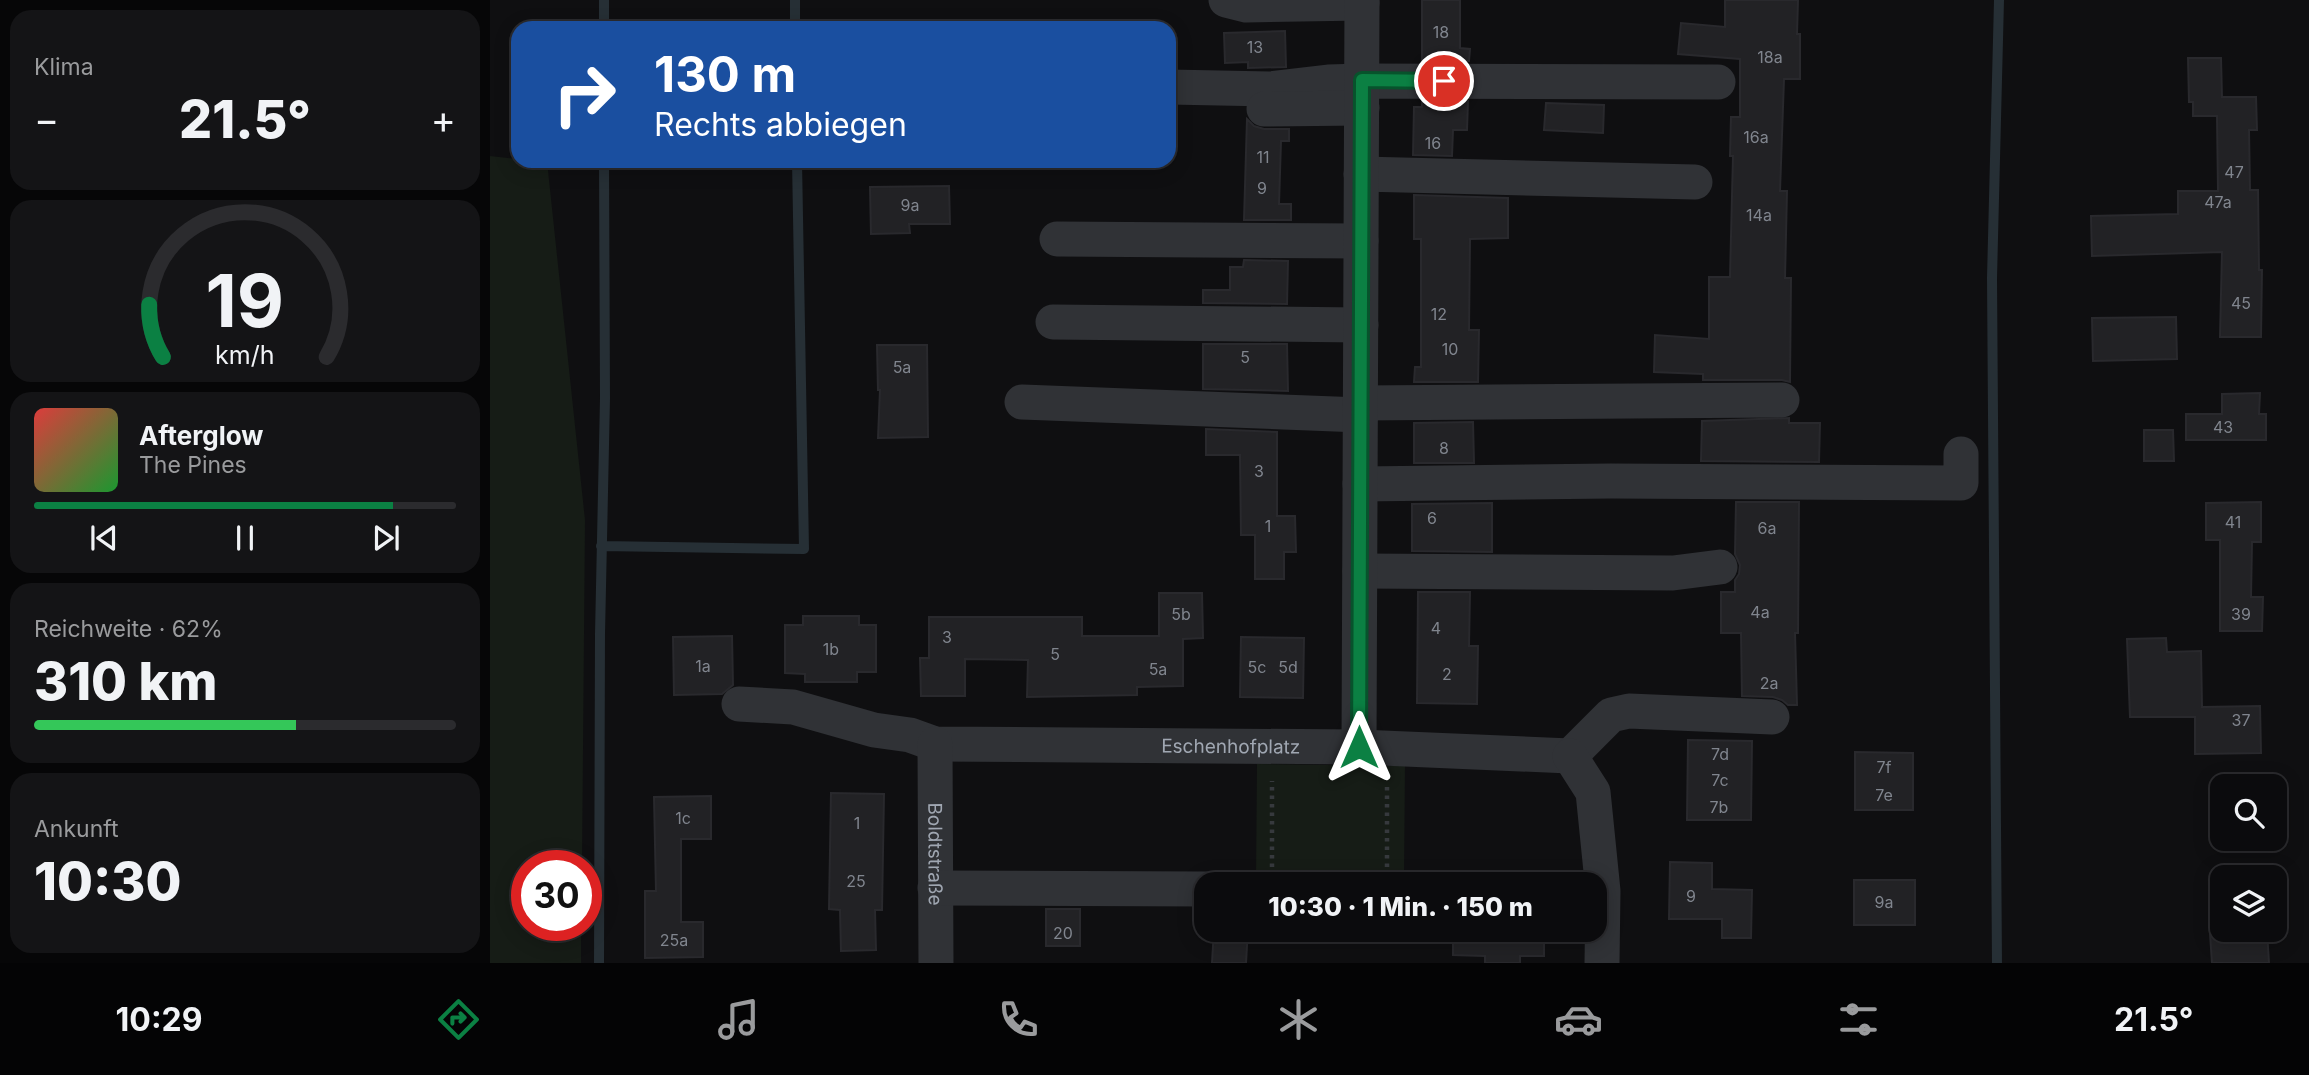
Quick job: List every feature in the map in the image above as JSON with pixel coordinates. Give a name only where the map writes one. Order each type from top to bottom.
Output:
[{"type":"street","points":[[1226,0],[1246,5],[1362,1],[1360,571],[1373,747]]},
{"type":"street","points":[[1176,87],[1270,89],[1328,82],[1362,94]]},
{"type":"street","points":[[1176,109],[1362,94],[1718,82]]},
{"type":"street","points":[[1361,174],[1695,182]]},
{"type":"street","points":[[1057,239],[1361,241]]},
{"type":"street","points":[[1053,322],[1361,325]]},
{"type":"street","points":[[1023,402],[1360,409],[1782,400]]},
{"type":"street","points":[[1360,484],[1611,481],[1961,482],[1961,454]]},
{"type":"street","points":[[1360,571],[1673,573],[1720,567]]},
{"type":"street","name":"Eschenhofplatz","points":[[739,704],[793,707],[856,726],[909,735],[935,744],[1373,747],[1570,756]]},
{"type":"street","points":[[1597,872],[1593,792],[1570,756],[1611,715],[1629,711],[1772,718]]},
{"type":"street","name":"Boldtstraße","points":[[935,744],[936,963]]},
{"type":"street","points":[[935,888],[1194,889]]},
{"type":"street","points":[[1601,942],[1602,963]]},
{"type":"path","points":[[1272,746],[1272,872]]},
{"type":"path","points":[[1373,747],[1386,872]]},
{"type":"shaded area","points":[[490,156],[511,158],[511,168],[548,168],[585,520],[582,850],[511,850],[511,941],[581,941],[581,963],[490,963]]},
{"type":"shaded area","points":[[1257,764],[1405,766],[1404,872],[1256,872]]},
{"type":"building","points":[[1422,0],[1460,0],[1460,48],[1470,49],[1469,61],[1422,61]]},
{"type":"building","points":[[1725,0],[1798,0],[1800,79],[1784,79],[1780,191],[1787,191],[1785,278],[1791,278],[1790,382],[1703,380],[1703,374],[1654,372],[1655,335],[1709,339],[1709,277],[1730,277],[1733,156],[1730,156],[1731,117],[1740,117],[1740,59],[1678,54],[1681,23],[1725,27]]},
{"type":"building","points":[[1285,31],[1286,67],[1248,68],[1248,62],[1225,63],[1224,33]]},
{"type":"building","points":[[2188,58],[2221,58],[2222,97],[2256,97],[2257,130],[2249,130],[2250,190],[2258,190],[2259,270],[2262,270],[2261,337],[2220,337],[2222,252],[2092,256],[2091,216],[2178,214],[2178,191],[2218,191],[2217,116],[2193,116],[2193,102],[2189,102]]},
{"type":"building","points":[[1422,101],[1468,101],[1467,130],[1453,130],[1452,156],[1413,155],[1414,107],[1422,107]]},
{"type":"building","points":[[1546,103],[1604,105],[1603,133],[1544,130]]},
{"type":"building","points":[[1247,119],[1254,126],[1264,129],[1289,129],[1289,141],[1281,141],[1279,204],[1291,204],[1291,220],[1244,220]]},
{"type":"building","points":[[949,186],[950,224],[909,224],[910,233],[871,234],[870,187]]},
{"type":"building","points":[[1414,195],[1508,198],[1508,238],[1470,239],[1469,330],[1479,330],[1478,382],[1414,382],[1415,367],[1421,367],[1421,239],[1414,239]]},
{"type":"building","points":[[1244,260],[1288,261],[1287,304],[1203,303],[1203,290],[1230,290],[1230,267],[1243,267]]},
{"type":"building","points":[[2176,317],[2177,359],[2093,361],[2092,318]]},
{"type":"building","points":[[1203,344],[1287,344],[1288,391],[1203,389]]},
{"type":"building","points":[[877,345],[927,345],[928,437],[878,438],[880,390]]},
{"type":"building","points":[[2260,393],[2259,414],[2266,414],[2266,440],[2186,440],[2186,414],[2222,414],[2222,394]]},
{"type":"building","points":[[1789,418],[1789,423],[1820,423],[1819,462],[1701,461],[1702,421]]},
{"type":"building","points":[[1473,422],[1474,463],[1414,463],[1414,423]]},
{"type":"building","points":[[1206,429],[1277,432],[1277,516],[1295,516],[1296,552],[1284,552],[1284,579],[1255,579],[1255,535],[1241,535],[1240,455],[1206,455]]},
{"type":"building","points":[[2144,430],[2173,430],[2174,461],[2144,461]]},
{"type":"building","points":[[1736,502],[1799,502],[1798,633],[1795,633],[1797,705],[1788,705],[1773,697],[1742,696],[1741,633],[1721,633],[1721,592],[1735,592],[1735,580],[1739,574],[1740,565],[1735,554]]},
{"type":"building","points":[[2261,502],[2261,542],[2252,542],[2251,597],[2263,597],[2262,631],[2220,631],[2220,540],[2206,540],[2206,503]]},
{"type":"building","points":[[1492,503],[1492,552],[1412,551],[1412,504]]},
{"type":"building","points":[[1418,592],[1470,592],[1469,646],[1478,646],[1477,704],[1417,703]]},
{"type":"building","points":[[1159,593],[1202,593],[1203,638],[1183,639],[1183,686],[1137,687],[1137,695],[1027,697],[1028,660],[965,659],[965,696],[921,696],[920,658],[929,658],[929,617],[1082,617],[1082,636],[1159,636]]},
{"type":"building","points":[[803,616],[859,616],[859,625],[876,625],[876,672],[857,672],[857,682],[805,682],[805,674],[785,673],[785,625],[803,625]]},
{"type":"building","points":[[732,636],[733,685],[722,694],[674,695],[673,637]]},
{"type":"building","points":[[1241,637],[1304,638],[1303,698],[1240,697]]},
{"type":"building","points":[[2166,638],[2167,652],[2201,651],[2202,707],[2260,706],[2261,753],[2195,754],[2195,717],[2130,717],[2127,639]]},
{"type":"building","points":[[1688,740],[1752,741],[1751,820],[1687,820]]},
{"type":"building","points":[[1855,752],[1913,753],[1913,810],[1855,810]]},
{"type":"building","points":[[831,793],[884,794],[882,910],[875,910],[876,950],[841,951],[840,910],[829,909]]},
{"type":"building","points":[[711,796],[711,839],[681,839],[681,922],[703,922],[703,957],[645,958],[645,891],[656,891],[654,797]]},
{"type":"building","points":[[1670,862],[1712,863],[1712,889],[1752,890],[1751,938],[1722,938],[1722,919],[1669,919]]},
{"type":"building","points":[[1854,880],[1915,880],[1915,925],[1854,925]]},
{"type":"building","points":[[1046,909],[1080,909],[1080,946],[1046,946]]},
{"type":"building","points":[[1213,942],[1247,942],[1246,963],[1212,963]]},
{"type":"building","points":[[1453,942],[1544,942],[1544,956],[1520,956],[1520,963],[1485,963],[1485,956],[1453,955]]},
{"type":"building","points":[[2211,942],[2268,942],[2269,963],[2212,963]]},
{"type":"waterway","points":[[604,0],[604,21]]},
{"type":"waterway","points":[[795,0],[795,21]]},
{"type":"waterway","points":[[1997,963],[1992,278],[1999,0]]},
{"type":"waterway","points":[[599,963],[600,634],[605,398],[604,168]]},
{"type":"waterway","points":[[601,546],[804,549],[797,168]]},
{"type":"route","points":[[1359,747],[1362,80],[1444,81]]}]
